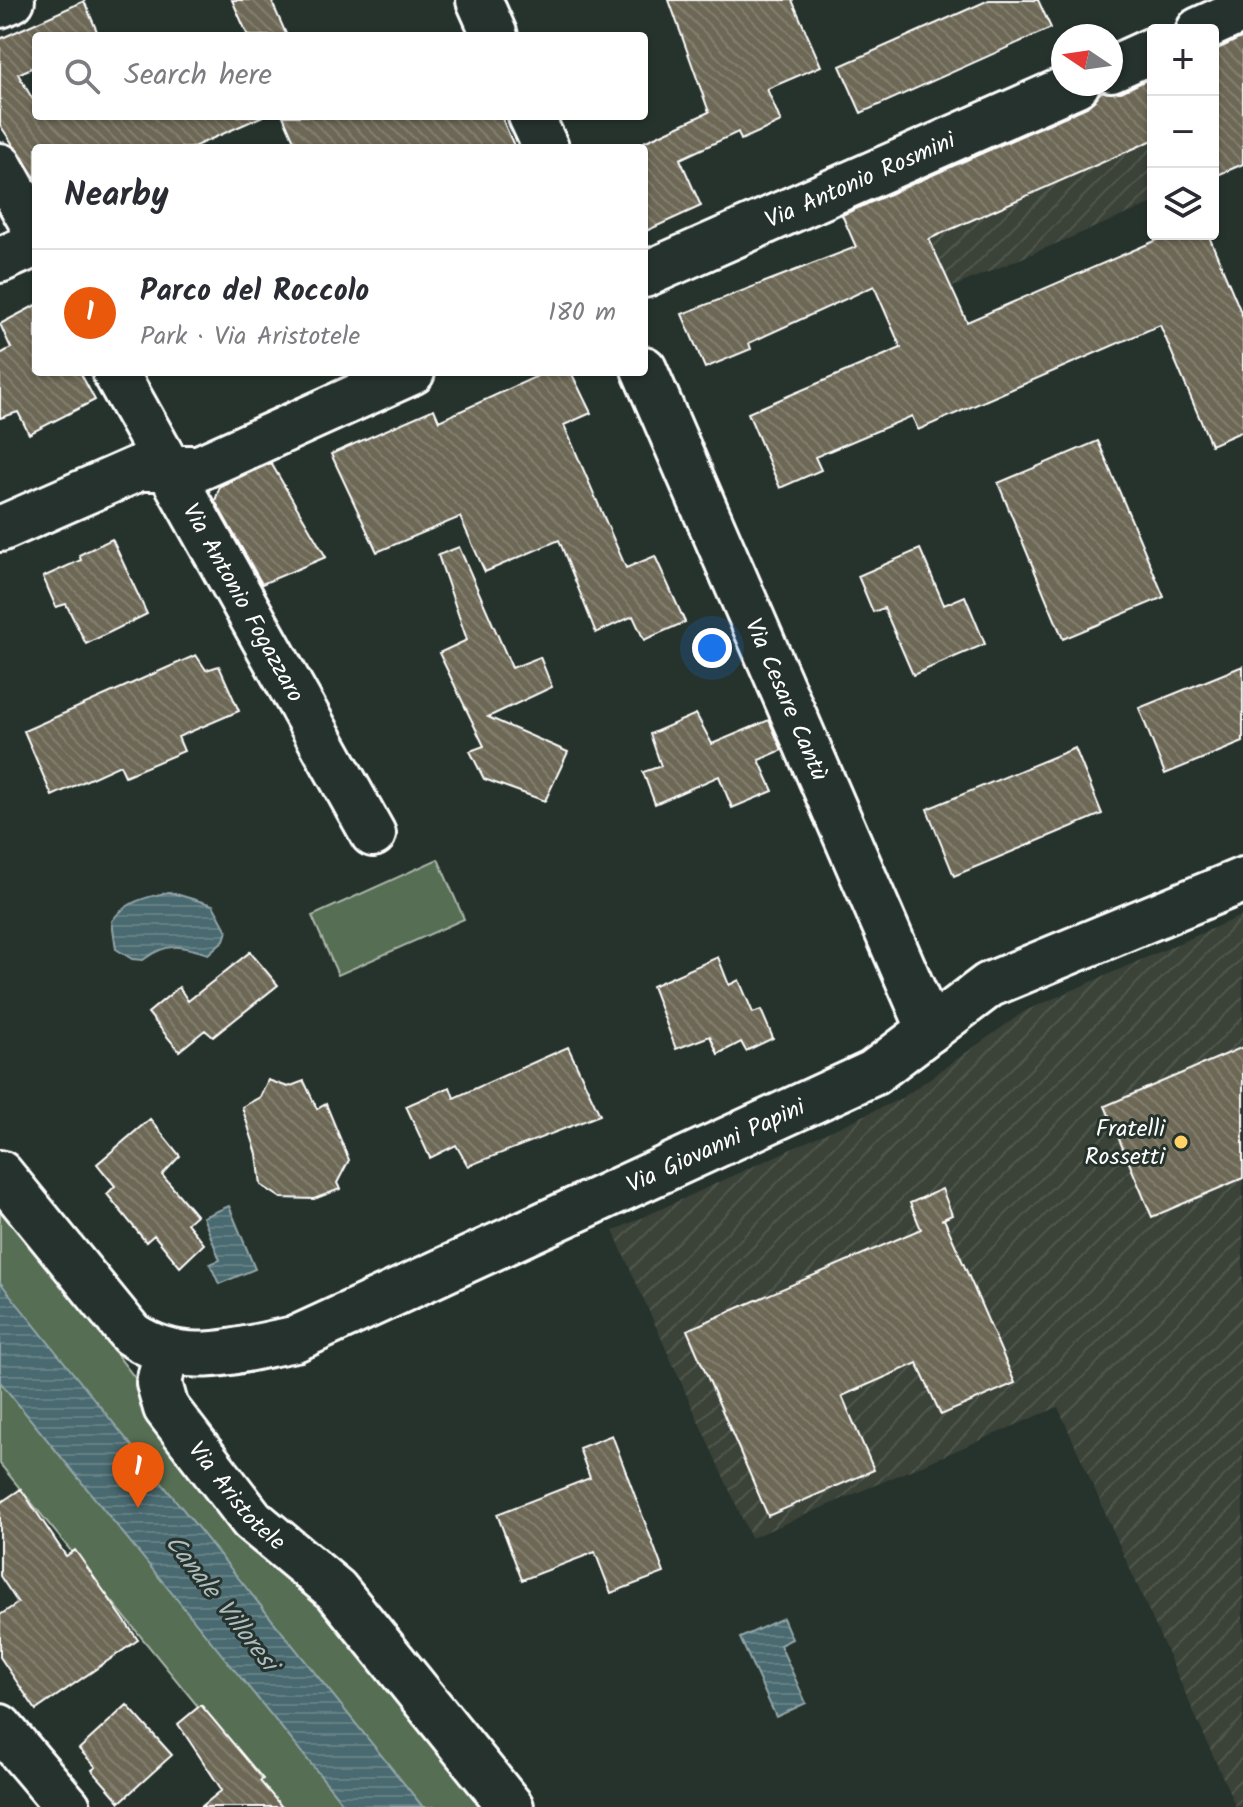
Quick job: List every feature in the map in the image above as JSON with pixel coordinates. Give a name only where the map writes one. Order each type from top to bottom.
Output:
[{"type":"street","points":[[0,5],[12,0]]},
{"type":"street","points":[[479,0],[493,32]]},
{"type":"street","points":[[1212,24],[1243,10]]},
{"type":"street","points":[[1123,64],[1147,53]]},
{"type":"street","name":"Via Antonio Rosmini","points":[[648,273],[1051,95]]},
{"type":"street","points":[[533,120],[544,144]]},
{"type":"street","points":[[0,166],[32,223]]},
{"type":"street","points":[[0,260],[32,246]]},
{"type":"street","name":"Via Antonio Fogazzaro","points":[[117,376],[373,834]]},
{"type":"street","points":[[0,529],[139,468],[199,468],[403,376]]},
{"type":"street","name":"Via Cesare Cantù","points":[[647,376],[930,1030]]},
{"type":"street","name":"Via Giovanni Papini","points":[[166,1353],[209,1355],[295,1339],[873,1073],[989,985],[1243,880]]},
{"type":"street","points":[[0,1173],[131,1334],[166,1353]]},
{"type":"street","name":"Via Aristotele","points":[[166,1353],[160,1395],[185,1433],[252,1520],[336,1590],[511,1807]]},
{"type":"street","points":[[0,1727],[68,1807]]},
{"type":"shaded area","points":[[1147,57],[1147,206],[886,315],[839,207],[1067,96],[1123,96],[1123,69]]},
{"type":"shaded area","points":[[1243,915],[1243,1807],[1236,1807],[1058,1407],[751,1538],[613,1231],[902,1098],[1025,1011]]},
{"type":"green space","points":[[438,859],[464,919],[338,975],[312,916]]},
{"type":"green space","points":[[0,1203],[216,1483],[504,1807],[280,1807],[0,1464]]},
{"type":"water","points":[[169,892],[213,905],[227,931],[224,940],[208,954],[174,947],[159,950],[143,960],[132,959],[116,949],[112,921],[118,914],[138,901]]},
{"type":"water","points":[[229,1206],[255,1269],[219,1284],[210,1264],[220,1260],[203,1217]]},
{"type":"water","name":"Canale Villoresi","points":[[0,1282],[423,1807],[346,1807],[0,1382]]},
{"type":"water","points":[[783,1618],[792,1639],[780,1645],[806,1703],[776,1717],[740,1638]]},
{"type":"building","points":[[232,0],[271,0],[285,32],[246,32]]},
{"type":"building","points":[[669,0],[792,0],[821,66],[767,89],[781,122],[741,140],[738,132],[680,159],[701,206],[648,230],[648,144],[644,142],[709,112]]},
{"type":"building","points":[[989,0],[1038,0],[1051,28],[861,113],[840,66]]},
{"type":"building","points":[[84,1],[97,32],[32,32],[32,68],[18,74],[32,98],[32,120],[254,120],[200,144],[32,144],[32,173],[0,125],[0,39]]},
{"type":"building","points":[[1243,37],[1243,164],[1219,174],[1219,96],[1219,48]]},
{"type":"building","points":[[1147,80],[1147,143],[929,239],[967,322],[1157,240],[1211,240],[1243,317],[1243,431],[1211,445],[1160,325],[918,430],[912,416],[815,457],[821,470],[780,488],[748,413],[901,348],[874,286],[749,343],[751,349],[705,368],[682,314],[856,247],[842,215],[1087,107],[1097,96],[1123,96],[1123,91]]},
{"type":"building","points":[[285,120],[503,120],[513,144],[295,144]]},
{"type":"building","points":[[32,307],[32,376],[82,376],[95,400],[29,434],[18,412],[0,418],[0,354],[11,348],[0,324]]},
{"type":"building","points":[[537,376],[573,376],[591,413],[564,425],[626,568],[655,556],[685,622],[644,640],[633,616],[596,633],[559,540],[485,572],[460,517],[377,552],[331,454],[434,409],[439,421]]},
{"type":"building","points":[[1098,441],[1164,597],[1063,639],[998,483]]},
{"type":"building","points":[[271,463],[326,557],[262,584],[215,501],[220,486]]},
{"type":"building","points":[[112,539],[147,614],[86,644],[66,604],[56,607],[43,577],[81,560],[79,555]]},
{"type":"building","points":[[459,547],[512,668],[540,657],[552,687],[488,717],[568,752],[545,801],[484,779],[470,751],[484,746],[439,653],[467,640],[438,555]]},
{"type":"building","points":[[920,549],[944,605],[965,596],[985,644],[913,675],[884,608],[873,612],[858,576]]},
{"type":"building","points":[[196,655],[206,670],[219,666],[239,711],[178,737],[184,751],[125,776],[120,765],[52,796],[24,731]]},
{"type":"building","points":[[1243,666],[1243,742],[1165,774],[1139,708]]},
{"type":"building","points":[[696,714],[712,744],[769,720],[782,750],[759,760],[773,791],[732,808],[719,776],[655,804],[643,772],[661,766],[650,734]]},
{"type":"building","points":[[1075,748],[1102,814],[954,876],[927,809]]},
{"type":"building","points":[[250,952],[278,985],[213,1037],[205,1030],[179,1051],[148,1013],[179,987],[188,1001]]},
{"type":"building","points":[[718,957],[729,985],[739,980],[753,1013],[761,1010],[773,1038],[746,1051],[741,1042],[718,1054],[710,1036],[676,1049],[652,986]]},
{"type":"building","points":[[568,1047],[600,1115],[468,1166],[456,1145],[430,1158],[406,1106],[450,1087],[454,1098]]},
{"type":"building","name":"Fratelli Rossetti","points":[[1243,1047],[1243,1178],[1152,1217],[1105,1106]]},
{"type":"building","points":[[268,1080],[288,1087],[304,1081],[317,1109],[326,1104],[349,1160],[337,1183],[340,1189],[314,1199],[281,1198],[261,1185],[257,1154],[242,1107],[260,1097]]},
{"type":"building","points":[[150,1119],[180,1156],[162,1175],[196,1215],[187,1223],[204,1244],[180,1267],[154,1235],[146,1242],[107,1194],[115,1186],[97,1164]]},
{"type":"building","points":[[942,1189],[952,1215],[941,1220],[944,1219],[1015,1383],[941,1415],[917,1363],[842,1396],[874,1470],[768,1516],[687,1330],[921,1229],[910,1203]]},
{"type":"building","points":[[612,1435],[664,1573],[611,1593],[595,1552],[522,1580],[497,1514],[590,1478],[579,1448]]},
{"type":"building","points":[[21,1489],[66,1556],[75,1550],[138,1640],[36,1710],[0,1657],[0,1615],[18,1603],[0,1576],[0,1503]]},
{"type":"building","points":[[127,1705],[172,1755],[120,1802],[92,1770],[96,1767],[79,1749]]},
{"type":"building","points":[[201,1705],[263,1779],[260,1781],[282,1807],[201,1807],[222,1790],[178,1724]]},
{"type":"place","name":"Fratelli Rossetti","points":[[1181,1142]]},
{"type":"place","name":"Parco del Roccolo","points":[[138,1508]]}]
